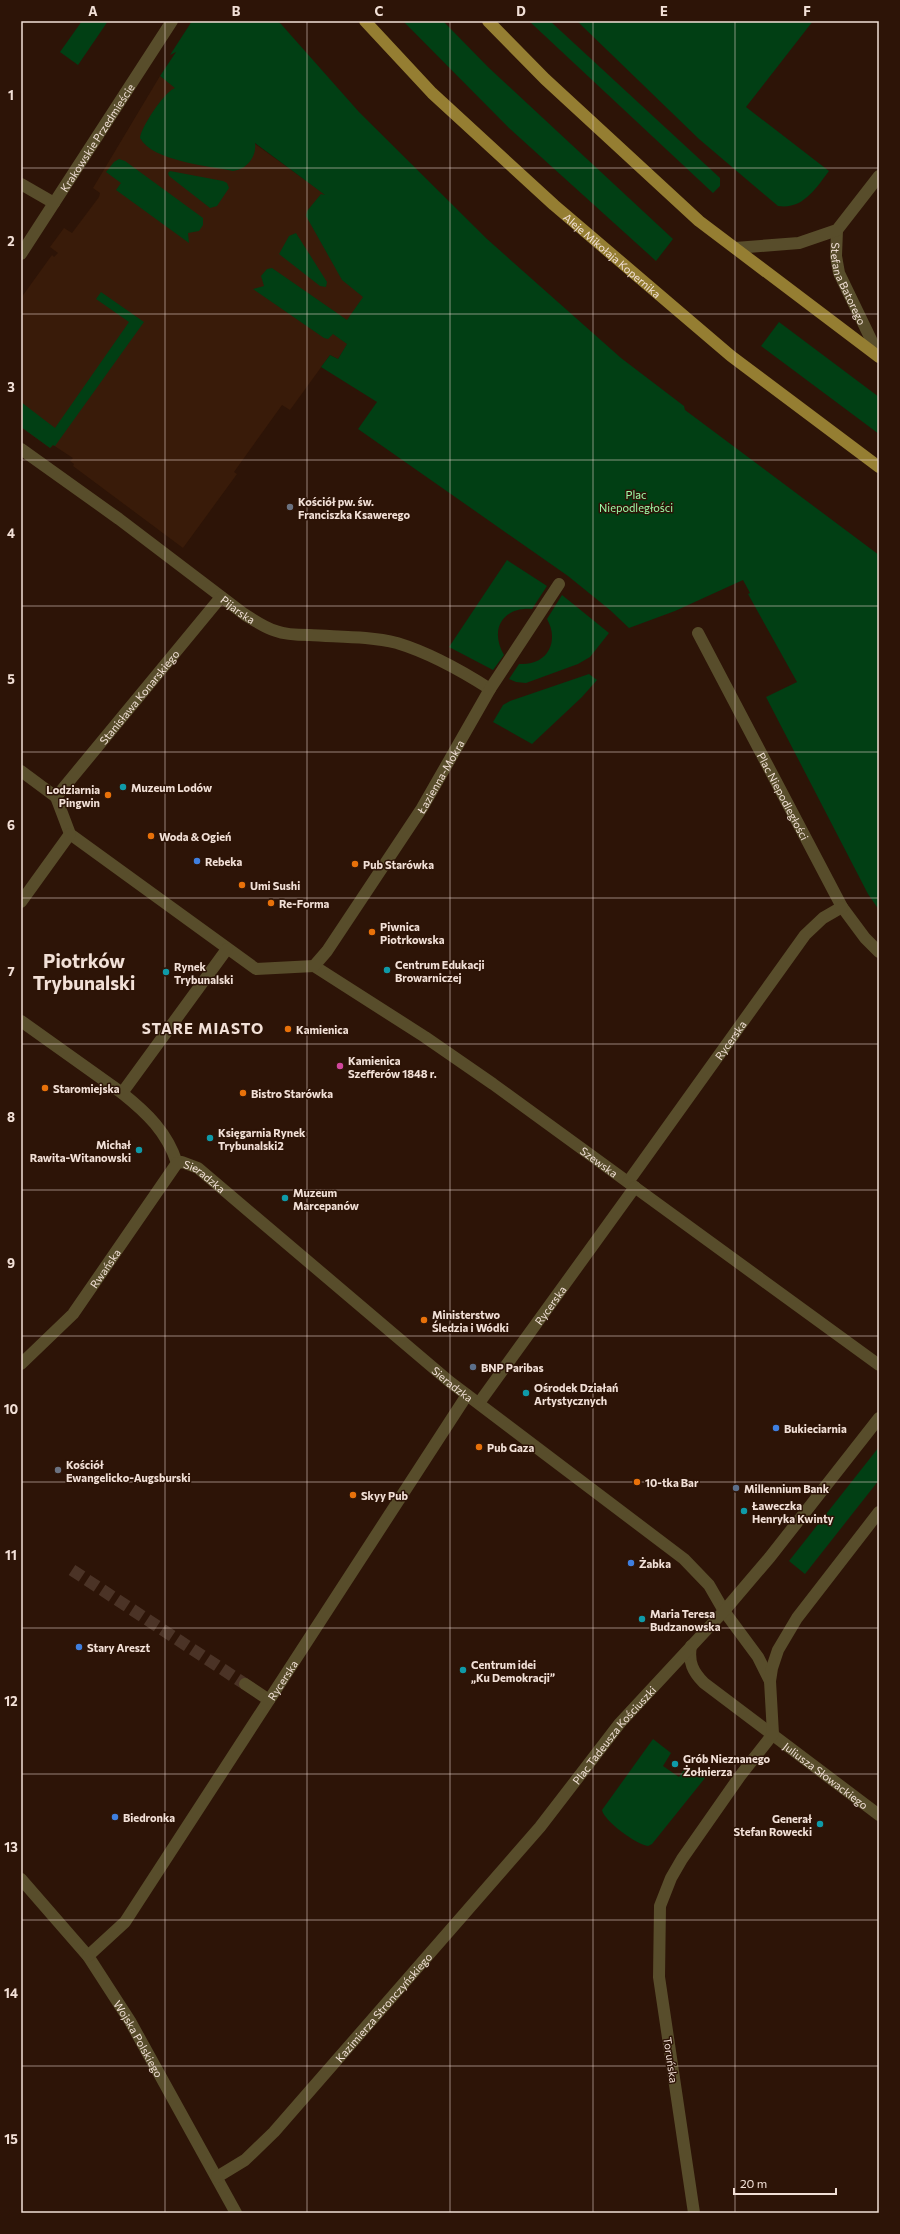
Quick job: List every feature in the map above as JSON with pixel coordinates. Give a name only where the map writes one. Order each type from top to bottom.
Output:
[{"type":"main road","name":"Aleje Mikołaja Kopernika","points":[[365,21],[432,93],[554,205],[731,356],[879,467]]},
{"type":"main road","points":[[488,21],[545,79],[693,216],[879,356]]},
{"type":"street","name":"Krakowskie Przedmieście","points":[[21,254],[172,21]]},
{"type":"street","name":"Stefana Batorego","points":[[735,248],[799,243],[837,230],[879,176]]},
{"type":"street","points":[[21,184],[54,203]]},
{"type":"street","name":"Stefana Batorego","points":[[837,230],[836,256],[839,273],[879,356]]},
{"type":"street","name":"Pijarska","points":[[21,448],[119,519],[244,614],[277,632],[370,639],[397,643],[460,671],[490,689]]},
{"type":"street","name":"Łazienna-Mokra","points":[[314,966],[327,951],[422,808],[490,689],[559,584]]},
{"type":"street","name":"Stanisława Konarskiego","points":[[56,797],[221,597]]},
{"type":"street","name":"Plac Niepodległości","points":[[698,633],[842,907],[865,938],[879,952]]},
{"type":"street","points":[[21,772],[56,797],[70,834],[256,969],[314,966]]},
{"type":"street","points":[[21,902],[70,834]]},
{"type":"street","name":"Rycerska","points":[[479,1403],[805,935],[823,918],[842,907]]},
{"type":"street","points":[[122,1093],[227,949]]},
{"type":"street","name":"Szewska","points":[[314,966],[425,1037],[632,1185],[879,1365]]},
{"type":"street","points":[[21,1021],[122,1093],[147,1114],[165,1134],[177,1163]]},
{"type":"street","name":"Sieradzka","points":[[177,1163],[182,1162],[198,1168],[467,1395],[684,1559],[709,1585],[724,1611]]},
{"type":"street","name":"Rwańska","points":[[21,1364],[73,1314],[177,1163]]},
{"type":"street","name":"Rycerska","points":[[88,1956],[126,1922],[467,1395]]},
{"type":"street","name":"Plac Tadeusza Kościuszki","points":[[540,1827],[620,1723],[724,1611],[770,1557],[879,1418]]},
{"type":"street","points":[[773,1734],[770,1681],[772,1668],[786,1634],[879,1512]]},
{"type":"street","points":[[724,1611],[758,1656],[770,1681]]},
{"type":"street","points":[[691,1646],[690,1663],[697,1676],[773,1734]]},
{"type":"street","points":[[244,1684],[269,1700]]},
{"type":"street","name":"Juliusza Słowackiego","points":[[773,1734],[879,1815]]},
{"type":"street","name":"Toruńska","points":[[694,2213],[659,1977],[660,1906],[671,1878],[682,1859],[740,1776],[773,1734]]},
{"type":"street","name":"Kazimierza Stronczyńskiego","points":[[217,2177],[244,2160],[268,2138],[540,1827]]},
{"type":"street","name":"Wojska Polskiego","points":[[21,1879],[88,1956],[130,2021],[236,2213]]},
{"type":"shaded area","points":[[160,76],[407,253],[338,359],[330,355],[290,410],[282,405],[234,472],[237,474],[183,548],[73,466],[74,464],[70,461],[73,458],[53,445],[50,448],[21,427],[21,298],[52,255],[54,257],[58,253],[50,247],[64,228],[72,233],[99,197],[100,193],[93,188]]},
{"type":"green space","points":[[82,21],[108,21],[78,65],[60,52]]},
{"type":"green space","points":[[192,21],[277,21],[281,24],[359,112],[487,239],[621,358],[684,406],[685,410],[879,555],[879,910],[868,894],[766,697],[797,682],[748,594],[750,593],[743,580],[675,611],[629,628],[610,610],[568,576],[358,429],[377,402],[321,367],[330,355],[338,359],[347,344],[333,334],[328,339],[324,338],[253,289],[264,286],[261,276],[267,269],[272,268],[347,320],[363,297],[342,280],[306,216],[307,211],[321,194],[325,195],[255,143],[253,157],[250,162],[243,168],[233,171],[168,157],[146,146],[140,138],[144,126],[154,110],[165,96],[175,88],[160,76],[176,52],[170,55]]},
{"type":"green space","points":[[403,21],[443,21],[488,67],[673,239],[656,261],[509,128]]},
{"type":"green space","points":[[529,21],[550,21],[720,178],[720,186],[713,193]]},
{"type":"green space","points":[[577,21],[813,21],[746,107],[829,171],[814,191],[802,201],[795,205],[778,206],[699,139]]},
{"type":"green space","points":[[119,159],[125,161],[203,218],[203,225],[199,231],[188,233],[189,243],[116,190],[121,183],[106,172],[114,162]]},
{"type":"green space","points":[[170,171],[223,181],[227,183],[229,188],[217,206],[210,208],[169,176],[168,173]]},
{"type":"green space","points":[[296,233],[327,282],[326,287],[320,286],[279,254],[289,236]]},
{"type":"green space","points":[[101,292],[144,322],[55,446],[53,445],[50,448],[21,427],[21,402],[55,428],[129,322],[96,299]]},
{"type":"green space","points":[[779,322],[879,397],[879,434],[761,346]]},
{"type":"green space","points":[[507,560],[547,586],[532,609],[522,609],[513,612],[506,616],[502,622],[499,628],[498,637],[504,655],[493,670],[449,647]]},
{"type":"green space","points":[[562,595],[609,633],[590,657],[578,664],[526,683],[516,682],[509,679],[519,664],[529,664],[537,661],[544,657],[548,651],[552,636],[551,628],[547,619]]},
{"type":"green space","points":[[589,674],[597,680],[582,697],[532,744],[493,722],[503,705],[510,701]]},
{"type":"green space","points":[[879,1447],[879,1480],[805,1574],[789,1561]]},
{"type":"green space","points":[[653,1739],[671,1753],[663,1766],[679,1777],[687,1765],[705,1778],[652,1844],[648,1846],[636,1842],[622,1832],[608,1820],[602,1810]]},
{"type":"tunnel","points":[[72,1570],[245,1684]]},
{"type":"place","name":"Kościół pw. św. Franciszka Ksawerego","points":[[290,507]]},
{"type":"place","name":"Muzeum Lodów","points":[[123,787]]},
{"type":"place","name":"Lodziarnia Pingwin","points":[[108,795]]},
{"type":"place","name":"Woda & Ogień","points":[[151,836]]},
{"type":"place","name":"Rebeka","points":[[197,861]]},
{"type":"place","name":"Pub Starówka","points":[[355,864]]},
{"type":"place","name":"Umi Sushi","points":[[242,885]]},
{"type":"place","name":"Re-Forma","points":[[271,903]]},
{"type":"place","name":"Piwnica Piotrkowska","points":[[372,932]]},
{"type":"place","name":"Centrum Edukacji Browarniczej","points":[[387,970]]},
{"type":"place","name":"Rynek Trybunalski","points":[[166,972]]},
{"type":"place","name":"Kamienica","points":[[288,1029]]},
{"type":"place","name":"Kamienica Szefferów 1848 r.","points":[[340,1066]]},
{"type":"place","name":"Staromiejska","points":[[45,1088]]},
{"type":"place","name":"Bistro Starówka","points":[[243,1093]]},
{"type":"place","name":"Księgarnia Rynek Trybunalski2","points":[[210,1138]]},
{"type":"place","name":"Michał Rawita-Witanowski","points":[[139,1150]]},
{"type":"place","name":"Muzeum Marcepanów","points":[[285,1198]]},
{"type":"place","name":"Ministerstwo Śledzia i Wódki","points":[[424,1320]]},
{"type":"place","name":"BNP Paribas","points":[[473,1367]]},
{"type":"place","name":"Ośrodek Działań Artystycznych","points":[[526,1393]]},
{"type":"place","name":"Bukieciarnia","points":[[776,1428]]},
{"type":"place","name":"Pub Gaza","points":[[479,1447]]},
{"type":"place","name":"Kościół Ewangelicko-Augsburski","points":[[58,1470]]},
{"type":"place","name":"10-tka Bar","points":[[637,1482]]},
{"type":"place","name":"Millennium Bank","points":[[736,1488]]},
{"type":"place","name":"Skyy Pub","points":[[353,1495]]},
{"type":"place","name":"Ławeczka Henryka Kwinty","points":[[744,1511]]},
{"type":"place","name":"Żabka","points":[[631,1563]]},
{"type":"place","name":"Maria Teresa Budzanowska","points":[[642,1619]]},
{"type":"place","name":"Stary Areszt","points":[[79,1647]]},
{"type":"place","name":"Centrum idei „Ku Demokracji”","points":[[463,1670]]},
{"type":"place","name":"Grób Nieznanego Żołnierza","points":[[675,1764]]},
{"type":"place","name":"Biedronka","points":[[115,1817]]},
{"type":"place","name":"Generał Stefan Rowecki","points":[[820,1824]]},
{"type":"district","name":"Piotrków Trybunalski","points":[[84,971]]},
{"type":"district","name":"STARE MIASTO","points":[[203,1028]]}]
